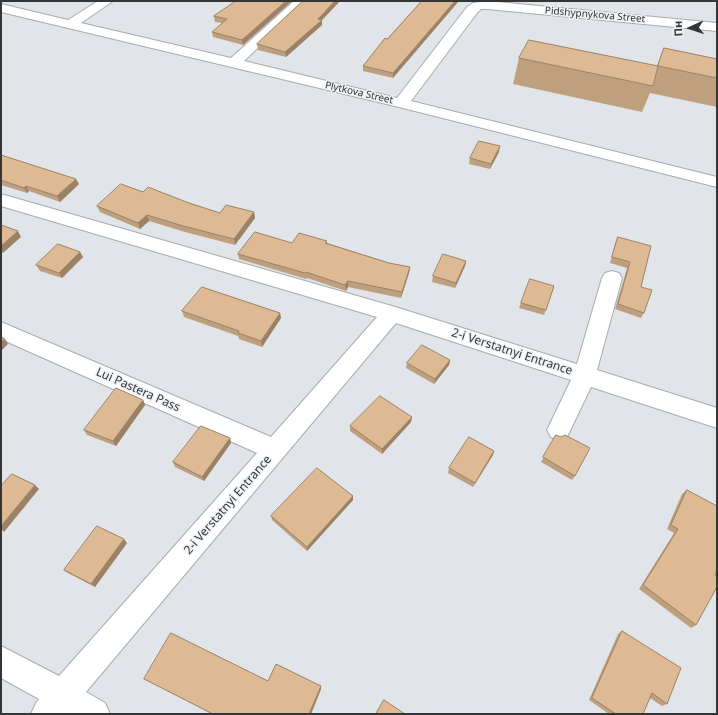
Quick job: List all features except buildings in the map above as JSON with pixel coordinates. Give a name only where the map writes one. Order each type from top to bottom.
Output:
[{"type":"street","points":[[70,24],[107,1]]},
{"type":"street","points":[[233,64],[301,1]]},
{"type":"street","name":"Pidshypnykova Street","points":[[401,103],[472,10],[477,6],[487,5],[717,27]]},
{"type":"street","name":"Plytkova Street","points":[[1,8],[401,103],[717,182]]},
{"type":"street","name":"2-i Verstatnyi Entrance","points":[[1,200],[392,314],[717,418]]},
{"type":"street","name":"2-i Verstatnyi Entrance","points":[[559,430],[585,375],[612,278]]},
{"type":"street","name":"2-i Verstatnyi Entrance","points":[[55,705],[392,314]]},
{"type":"street","name":"Lui Pastera Pass","points":[[1,330],[276,450]]},
{"type":"street","points":[[1,661],[55,705],[94,714]]}]
